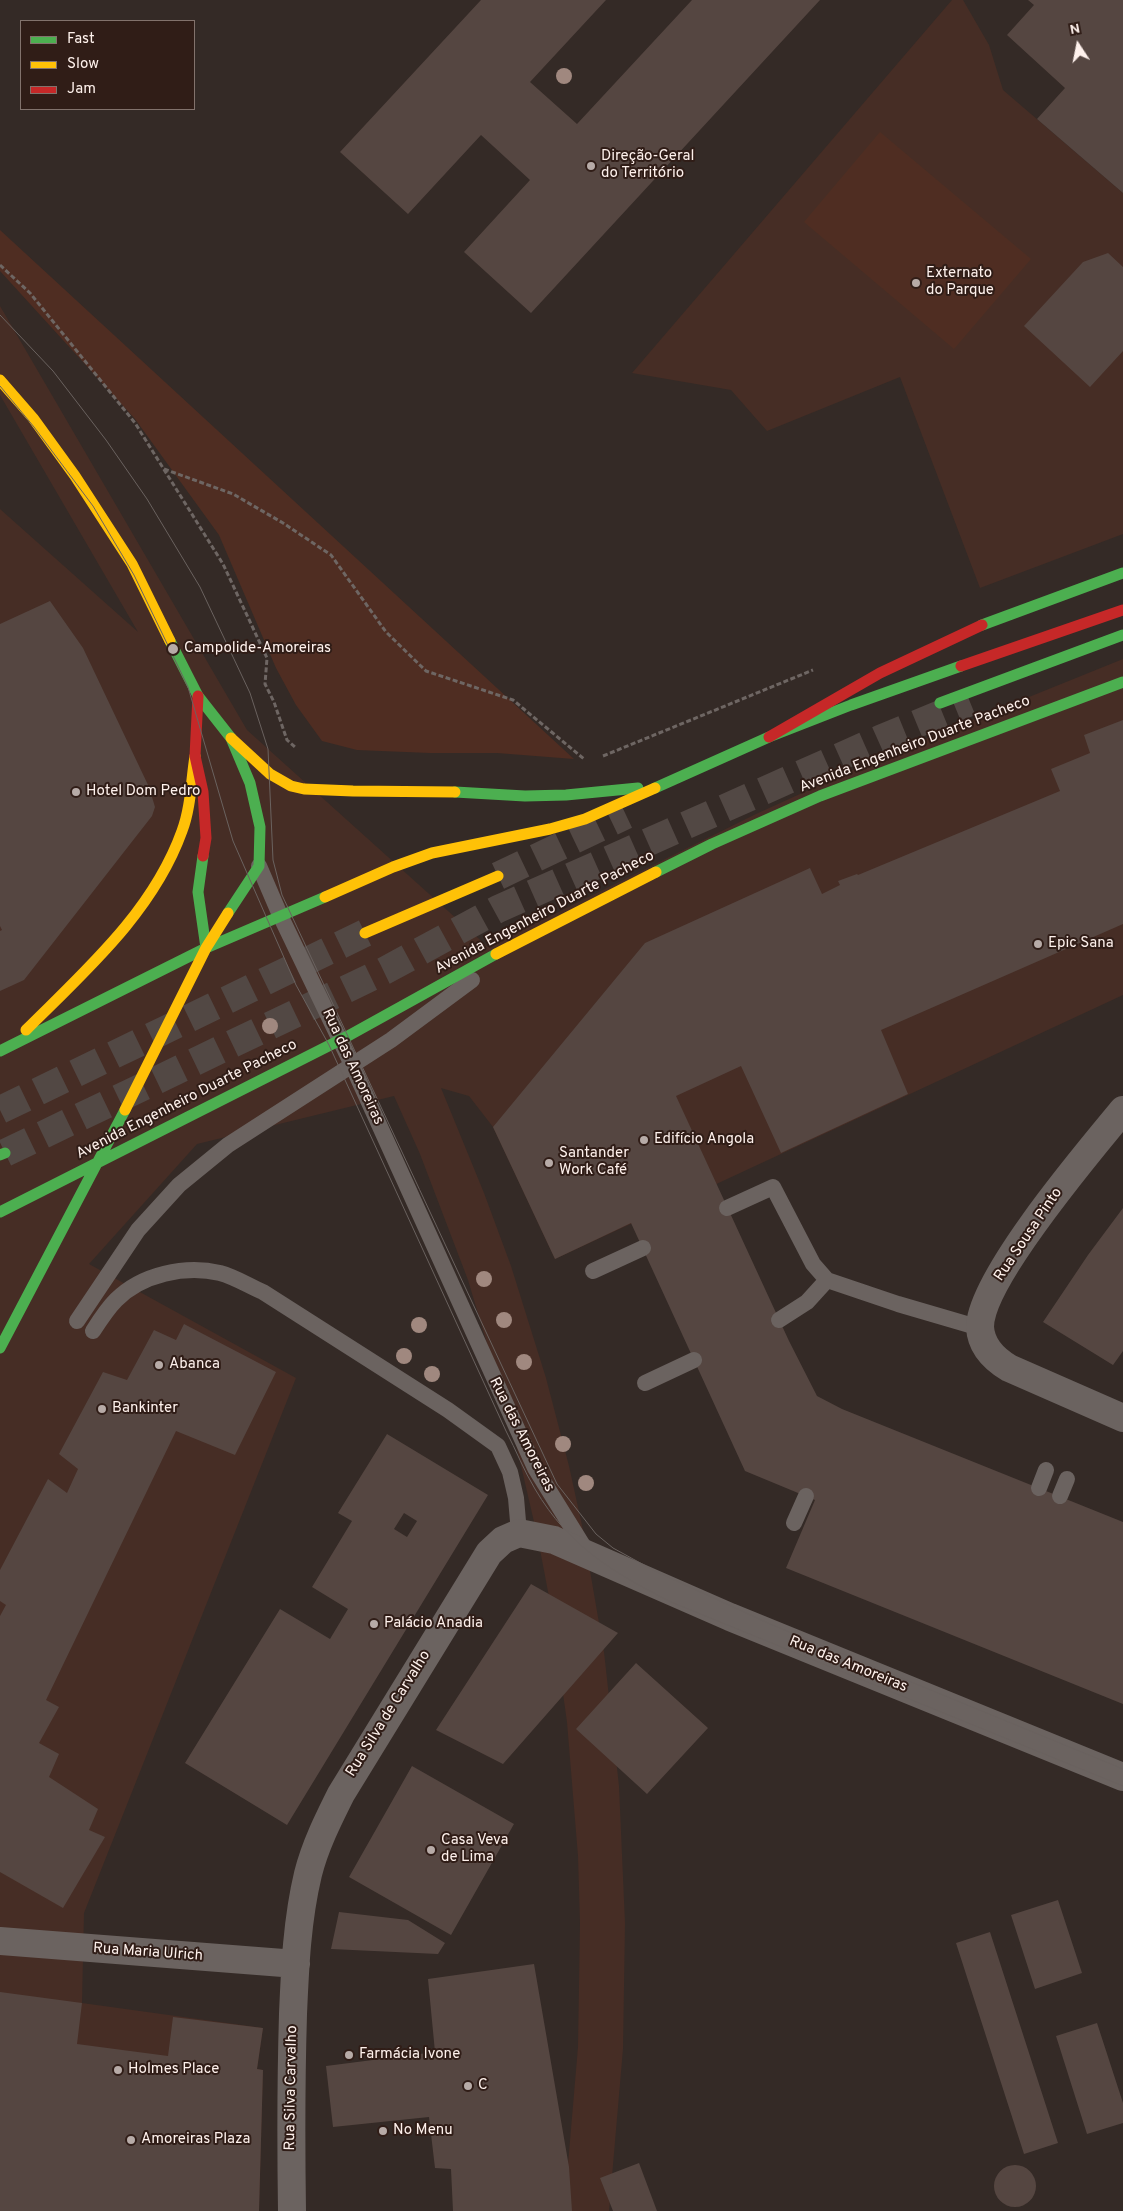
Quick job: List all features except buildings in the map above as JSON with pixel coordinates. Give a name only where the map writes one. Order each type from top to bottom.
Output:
[{"type":"main road","points":[[0,380],[33,418],[75,476],[132,564],[198,696],[231,738],[270,774],[291,786],[304,789],[352,792],[468,792],[558,796],[657,786]]},
{"type":"main road","points":[[769,737],[845,692],[950,638],[1123,573]]},
{"type":"main road","points":[[0,1051],[206,948],[349,884],[432,853],[550,829],[585,819],[769,737],[860,702],[1123,610]]},
{"type":"main road","points":[[940,703],[1123,635]]},
{"type":"main road","name":"Avenida Engenheiro Duarte Pacheco","points":[[0,1212],[339,1040],[536,932],[712,844],[820,796],[1123,682]]},
{"type":"main road","points":[[14,1044],[122,930],[164,873],[182,830],[195,756],[198,696]]},
{"type":"main road","points":[[0,1348],[99,1161],[206,948],[259,866],[260,827],[250,783],[231,738]]},
{"type":"main road","points":[[195,756],[203,792],[206,838],[198,892],[206,948]]},
{"type":"main road","points":[[365,934],[498,876]]},
{"type":"street","name":"Rua Sousa Pinto","points":[[980,1328],[985,1303],[1015,1250],[1067,1180],[1123,1110]]},
{"type":"street","points":[[980,1328],[992,1358],[1009,1368],[1121,1415]]},
{"type":"street","points":[[519,1533],[554,1540],[590,1556]]},
{"type":"street","name":"Rua Silva de Carvalho","points":[[296,1964],[300,1909],[308,1872],[324,1828],[340,1794],[489,1553],[503,1540],[519,1533]]},
{"type":"street","name":"Rua das Amoreiras","points":[[590,1556],[730,1617],[1123,1777]]},
{"type":"street","name":"Rua Maria Ulrich","points":[[0,1941],[296,1964]]},
{"type":"street","name":"Rua Silva Carvalho","points":[[292,2211],[291,2092],[296,1964]]},
{"type":"lane","name":"Rua das Amoreiras","points":[[259,866],[280,915],[352,1065],[530,1459],[590,1556]]},
{"type":"lane","points":[[77,1321],[138,1230],[178,1185],[228,1145],[391,1040],[536,932]]},
{"type":"lane","points":[[728,1208],[773,1187],[812,1264],[827,1280],[898,1304],[980,1328]]},
{"type":"lane","points":[[594,1271],[643,1248]]},
{"type":"lane","points":[[93,1331],[107,1310],[130,1289],[146,1280],[167,1273],[195,1270],[221,1274],[263,1292],[448,1410],[498,1446],[510,1472],[516,1498],[519,1533]]},
{"type":"lane","points":[[779,1320],[807,1302],[827,1280]]},
{"type":"lane","points":[[645,1383],[694,1360]]},
{"type":"lane","points":[[1039,1488],[1046,1470]]},
{"type":"lane","points":[[1060,1496],[1067,1479]]},
{"type":"lane","points":[[794,1523],[806,1496]]},
{"type":"path","points":[[0,265],[30,293],[101,378],[135,423],[164,469],[223,564],[267,658],[266,684],[287,740],[302,751]]},
{"type":"path","points":[[164,469],[233,494],[283,523],[330,555],[386,632],[426,671],[513,700],[589,762],[581,764]]},
{"type":"path","points":[[598,758],[817,668]]},
{"type":"shaded area","name":"Externato do Parque","points":[[952,0],[963,0],[989,45],[1003,90],[1123,193],[1123,534],[980,588],[900,377],[767,431],[731,390],[632,373]]},
{"type":"shaded area","points":[[880,132],[1031,259],[954,349],[804,222]]},
{"type":"shaded area","points":[[0,230],[574,759],[497,753],[357,750],[322,741],[296,705],[276,668],[219,535],[135,419],[0,271]]},
{"type":"shaded area","points":[[0,306],[247,730],[488,947],[756,814],[888,754],[1123,659],[1123,995],[555,1259],[493,1127],[469,1096],[441,1088],[484,1193],[511,1266],[546,1378],[569,1466],[583,1530],[604,1652],[619,1786],[625,1923],[623,2049],[609,2211],[564,2211],[578,2047],[580,1923],[578,1856],[567,1722],[550,1602],[538,1539],[512,1427],[468,1280],[420,1154],[394,1096],[197,1144],[89,1264],[296,1378],[84,1913],[82,2003],[263,2028],[257,2069],[263,2070],[259,2211],[0,2211],[0,509],[138,632],[0,395]]},
{"type":"tunnel","points":[[5,1153],[384,971],[498,909],[880,739],[970,702]]},
{"type":"tunnel","points":[[498,876],[626,815]]},
{"type":"tunnel","points":[[0,1110],[365,933]]},
{"type":"tram line","points":[[0,315],[53,371],[106,440],[147,499],[200,587],[250,693],[268,749],[273,860],[282,895],[557,1484],[596,1534],[613,1548],[655,1571],[770,1624],[1123,1769]]},
{"type":"tram line","points":[[0,386],[34,427],[93,506],[134,575],[188,687],[233,841],[296,985],[329,1045],[506,1431],[535,1489],[548,1509],[578,1543],[594,1556],[630,1580],[671,1602],[1123,1786]]},
{"type":"traffic: fast","points":[[982,625],[1123,573]]},
{"type":"traffic: fast","points":[[940,703],[1123,635]]},
{"type":"traffic: fast","points":[[170,641],[198,696],[231,738],[250,783],[260,827],[259,866],[228,913]]},
{"type":"traffic: fast","points":[[655,788],[769,737],[851,705],[961,666]]},
{"type":"traffic: fast","points":[[656,872],[712,844],[820,796],[1123,682]]},
{"type":"traffic: fast","points":[[455,792],[525,796],[566,795],[638,788]]},
{"type":"traffic: fast","points":[[203,856],[198,892],[206,948]]},
{"type":"traffic: fast","points":[[0,1051],[206,948],[325,897]]},
{"type":"traffic: fast","points":[[0,1212],[348,1036],[496,954]]},
{"type":"traffic: fast","points":[[0,1348],[125,1110]]},
{"type":"traffic: fast","points":[[0,1155],[5,1153]]},
{"type":"traffic: slow","points":[[0,380],[33,418],[75,476],[132,564],[170,641]]},
{"type":"traffic: slow","points":[[231,738],[270,774],[291,786],[304,789],[353,791],[455,792]]},
{"type":"traffic: slow","points":[[26,1030],[115,939],[154,888],[169,860],[185,822],[195,756]]},
{"type":"traffic: slow","points":[[325,897],[393,867],[432,853],[550,829],[585,819],[655,788]]},
{"type":"traffic: slow","points":[[496,954],[656,872]]},
{"type":"traffic: slow","points":[[365,933],[498,876]]},
{"type":"traffic: slow","points":[[125,1110],[206,948],[228,913]]},
{"type":"traffic: jam","points":[[961,666],[1123,610]]},
{"type":"traffic: jam","points":[[769,737],[880,673],[982,625]]},
{"type":"traffic: jam","points":[[198,696],[195,756],[203,792],[206,838],[203,856]]},
{"type":"place","name":"Direção-Geral do Território","points":[[591,166]]},
{"type":"place","name":"Externato do Parque","points":[[916,283]]},
{"type":"place","name":"Campolide-Amoreiras","points":[[173,649]]},
{"type":"place","name":"Hotel Dom Pedro","points":[[76,792]]},
{"type":"place","name":"Epic Sana","points":[[1038,944]]},
{"type":"place","name":"Edifício Angola","points":[[644,1140]]},
{"type":"place","name":"Santander Work Café","points":[[549,1163]]},
{"type":"place","name":"Abanca","points":[[159,1365]]},
{"type":"place","name":"Bankinter","points":[[102,1409]]},
{"type":"place","name":"Palácio Anadia","points":[[374,1624]]},
{"type":"place","name":"Casa Veva de Lima","points":[[431,1850]]},
{"type":"place","name":"Farmácia Ivone","points":[[349,2055]]},
{"type":"place","name":"Holmes Place","points":[[118,2070]]},
{"type":"place","name":"C","points":[[468,2086]]},
{"type":"place","name":"No Menu","points":[[383,2131]]},
{"type":"place","name":"Amoreiras Plaza","points":[[131,2140]]}]
